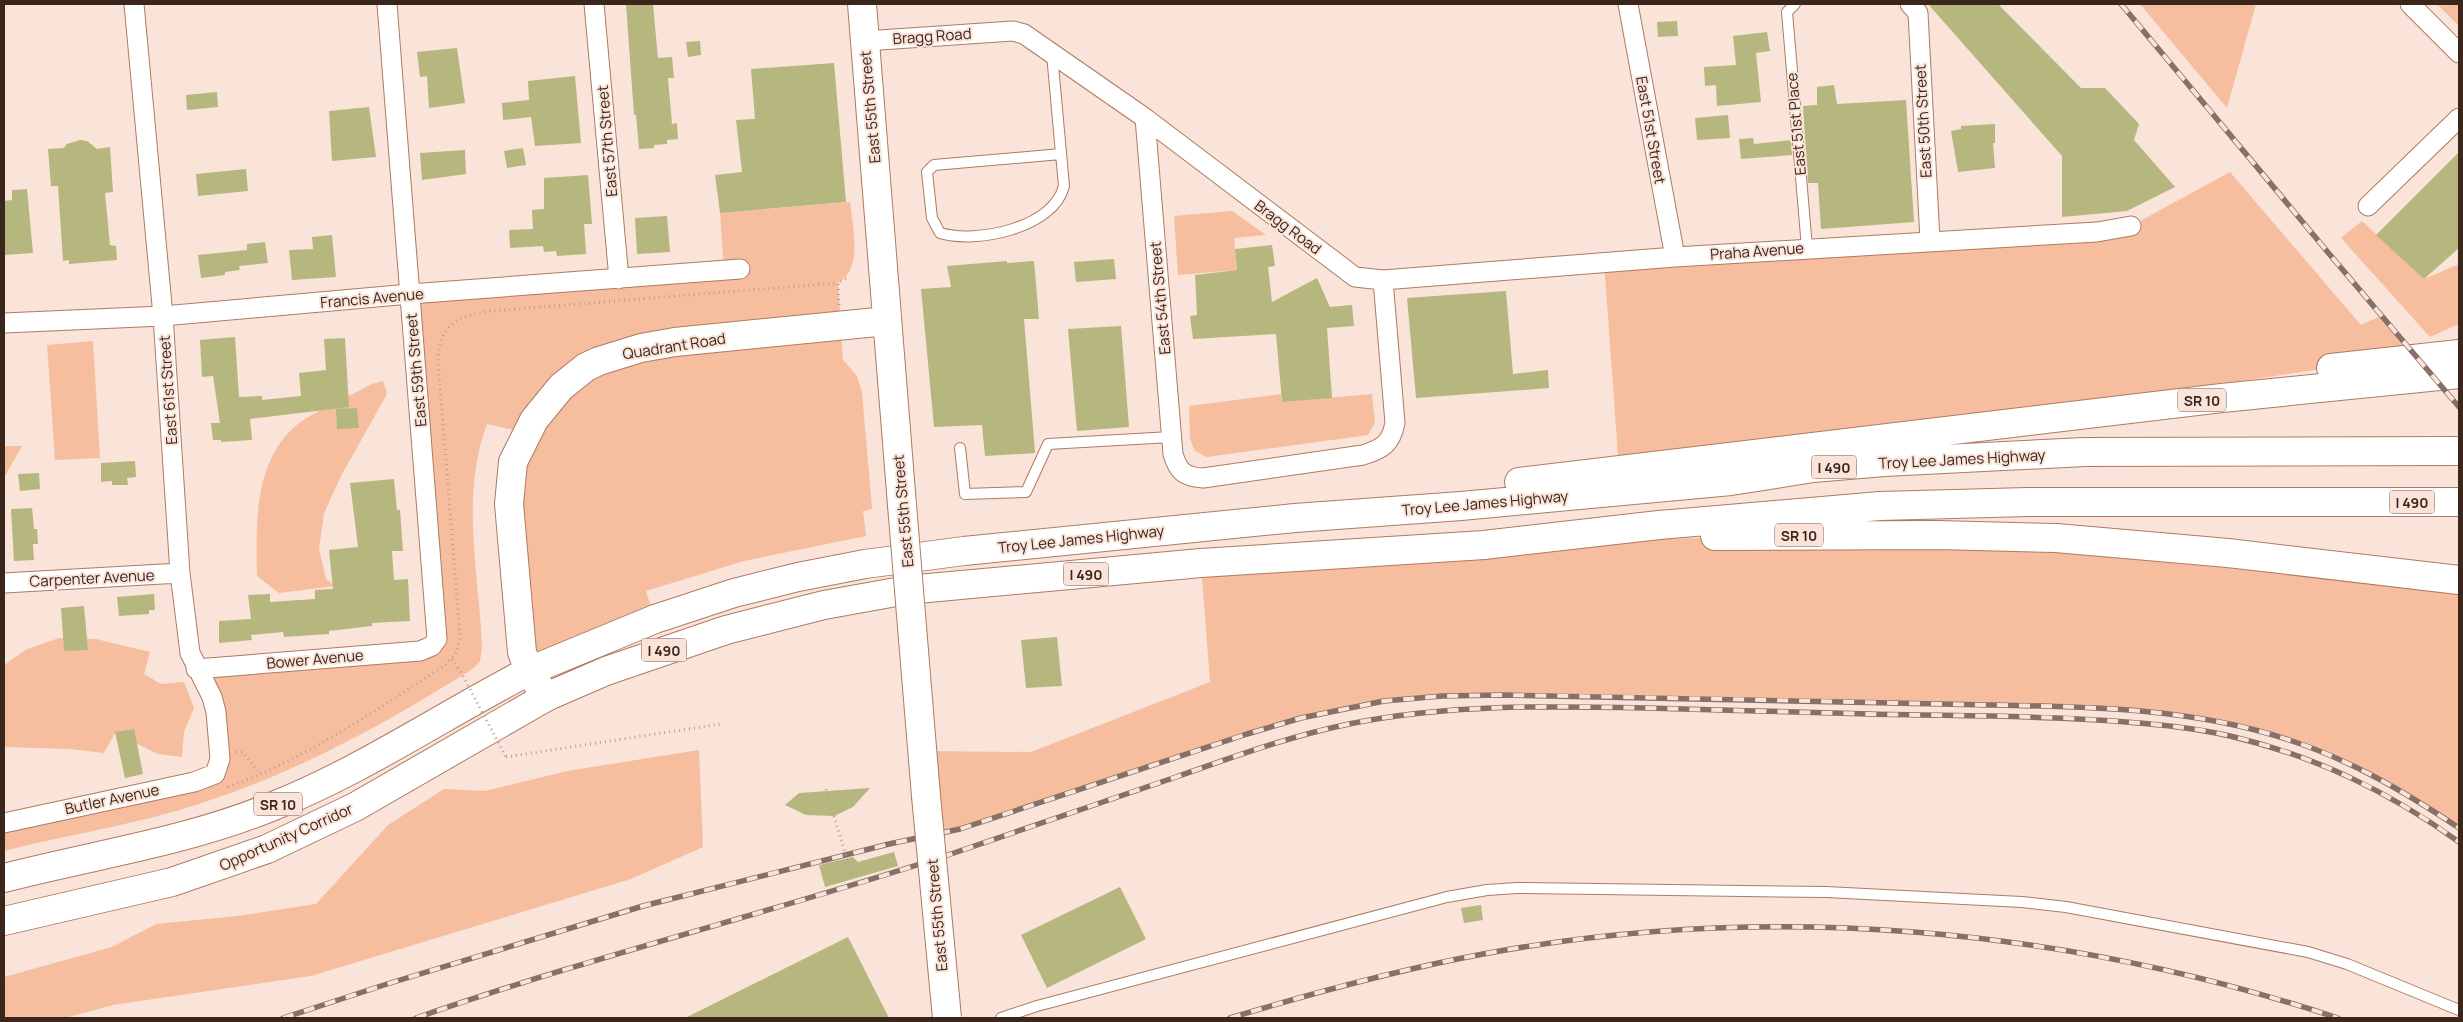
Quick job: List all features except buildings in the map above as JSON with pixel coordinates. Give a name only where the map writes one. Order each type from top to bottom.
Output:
[{"type":"main road","name":"East 55th Street","points":[[862,4],[926,796],[947,1018]]},
{"type":"main road","name":"Quadrant Road","points":[[546,697],[529,671],[520,643],[510,530],[509,490],[513,462],[526,433],[544,406],[561,386],[586,367],[641,348],[675,342],[887,321]]},
{"type":"main road","points":[[2068,416],[2223,384],[2334,367],[2459,354]]},
{"type":"main road","name":"SR 10","points":[[1295,518],[1479,487],[2068,416],[2459,374]]},
{"type":"main road","name":"Troy Lee James Highway","points":[[529,671],[592,643],[702,603],[829,570],[964,551],[1295,518],[1461,506],[1730,481],[1814,468],[1884,462],[2085,452],[2459,451]]},
{"type":"main road","name":"I 490","points":[[546,697],[606,671],[726,630],[786,614],[887,592],[1201,563],[1484,545],[1668,524],[1880,506],[2028,502],[2459,502]]},
{"type":"main road","name":"SR 10","points":[[1484,545],[1710,536],[1937,534],[2010,537],[2228,553],[2459,580]]},
{"type":"main road","name":"SR 10","points":[[4,878],[188,835],[271,807],[372,760],[472,701],[529,671]]},
{"type":"main road","name":"Opportunity Corridor","points":[[4,922],[172,882],[267,849],[363,803],[546,697]]},
{"type":"street","name":"East 61st Street","points":[[134,4],[162,316],[180,574],[190,653],[196,669],[215,704],[220,753],[218,770]]},
{"type":"street","name":"East 59th Street","points":[[386,4],[437,626],[437,638],[432,646]]},
{"type":"street","name":"East 57th Street","points":[[594,4],[619,279]]},
{"type":"street","name":"East 51st Street","points":[[1628,4],[1675,256]]},
{"type":"street","name":"East 50th Street","points":[[1910,4],[1918,13],[1930,240]]},
{"type":"street","points":[[2410,4],[2459,53]]},
{"type":"street","name":"Bragg Road","points":[[865,41],[1013,30],[1024,34],[1145,118],[1355,277],[1383,280]]},
{"type":"street","name":"East 54th Street","points":[[1145,118],[1172,454],[1177,468],[1184,475],[1203,478],[1363,455],[1380,450],[1392,436],[1395,423],[1383,280]]},
{"type":"street","points":[[2368,206],[2459,118]]},
{"type":"street","name":"Praha Avenue","points":[[1383,280],[1675,256],[2097,232],[2130,226]]},
{"type":"street","name":"Francis Avenue","points":[[4,323],[162,316],[410,294],[740,269]]},
{"type":"street","name":"Carpenter Avenue","points":[[4,583],[180,574]]},
{"type":"street","name":"Bower Avenue","points":[[196,669],[420,651],[432,646]]},
{"type":"street","name":"Butler Avenue","points":[[4,823],[194,782],[210,777],[218,770]]},
{"type":"lane","name":"East 51st Place","points":[[1795,4],[1787,12],[1807,248]]},
{"type":"lane","points":[[1052,54],[1064,186],[1061,199],[1045,214],[1007,232],[953,237],[940,233],[932,218],[927,172],[934,165],[1061,154]]},
{"type":"lane","points":[[960,448],[965,494],[1026,492],[1048,444],[1171,437]]},
{"type":"lane","points":[[1002,1018],[1045,1004],[1447,897],[1487,890],[1517,888],[1826,892],[2066,907],[2308,952],[2347,964],[2459,1010]]},
{"type":"path","points":[[824,284],[838,283],[847,278]]},
{"type":"path","points":[[838,283],[839,298]]},
{"type":"path","points":[[452,660],[463,676],[506,757],[721,724]]},
{"type":"path","points":[[233,752],[242,752],[261,774]]},
{"type":"path","points":[[826,789],[852,876]]},
{"type":"shaded area","points":[[2140,4],[2256,4],[2227,108]]},
{"type":"shaded area","points":[[2437,4],[2459,4],[2459,26]]},
{"type":"shaded area","points":[[2230,172],[2361,325],[2383,315],[2420,358],[2334,367],[2223,384],[2068,416],[1619,469],[1604,262],[2131,226]]},
{"type":"shaded area","points":[[850,202],[854,235],[854,258],[846,277],[838,283],[843,360],[857,376],[862,392],[872,509],[863,511],[866,536],[744,561],[646,591],[655,619],[529,671],[515,593],[526,433],[487,424],[479,451],[474,479],[473,535],[482,647],[480,661],[474,668],[375,727],[272,777],[199,804],[151,818],[4,851],[4,823],[194,782],[219,765],[196,669],[429,648],[410,294],[724,270],[720,213]]},
{"type":"shaded area","points":[[1232,211],[1266,235],[1234,238],[1237,270],[1178,275],[1174,216]]},
{"type":"shaded area","points":[[2362,221],[2424,279],[2459,264],[2459,324],[2430,337],[2341,238]]},
{"type":"shaded area","points":[[93,341],[100,458],[55,460],[47,345]]},
{"type":"shaded area","points":[[383,381],[387,394],[341,476],[324,513],[319,549],[326,579],[335,586],[279,593],[257,576],[257,533],[261,490],[275,450],[288,433],[305,419],[372,384]]},
{"type":"shaded area","points":[[1281,394],[1282,402],[1372,394],[1375,422],[1368,435],[1207,457],[1195,451],[1190,439],[1189,406]]},
{"type":"shaded area","points":[[4,446],[22,446],[4,478]]},
{"type":"shaded area","points":[[1822,535],[2459,580],[2459,828],[2374,776],[2313,748],[2249,729],[2182,717],[2082,708],[1503,695],[1384,701],[1292,720],[1188,753],[1034,806],[930,836],[922,751],[1031,752],[1210,682],[1201,563],[1589,542]]},
{"type":"shaded area","points":[[59,638],[96,639],[150,652],[144,674],[161,684],[184,682],[194,708],[184,732],[182,757],[158,754],[115,733],[104,753],[70,749],[4,747],[4,665],[27,649]]},
{"type":"shaded area","points":[[699,750],[703,847],[631,879],[311,976],[113,1005],[65,1018],[4,1018],[4,977],[112,947],[156,924],[238,916],[316,904],[388,825],[444,789],[485,791],[567,771]]},
{"type":"railway","points":[[2121,4],[2459,407]]},
{"type":"railway","points":[[283,1018],[387,984],[643,906],[889,844],[960,829],[1247,734],[1301,718],[1384,701],[1442,696],[1503,695],[2074,707],[2161,713],[2247,728],[2312,748],[2377,778],[2459,828]]},
{"type":"railway","points":[[416,1018],[547,975],[945,856],[1283,741],[1349,724],[1423,713],[1497,708],[1609,707],[2053,718],[2172,726],[2201,730],[2261,744],[2321,765],[2378,791],[2459,842]]},
{"type":"railway","points":[[1230,1018],[1355,983],[1483,954],[1590,938],[1698,929],[1806,927],[1914,932],[2021,944],[2128,962],[2234,987],[2338,1018]]}]
